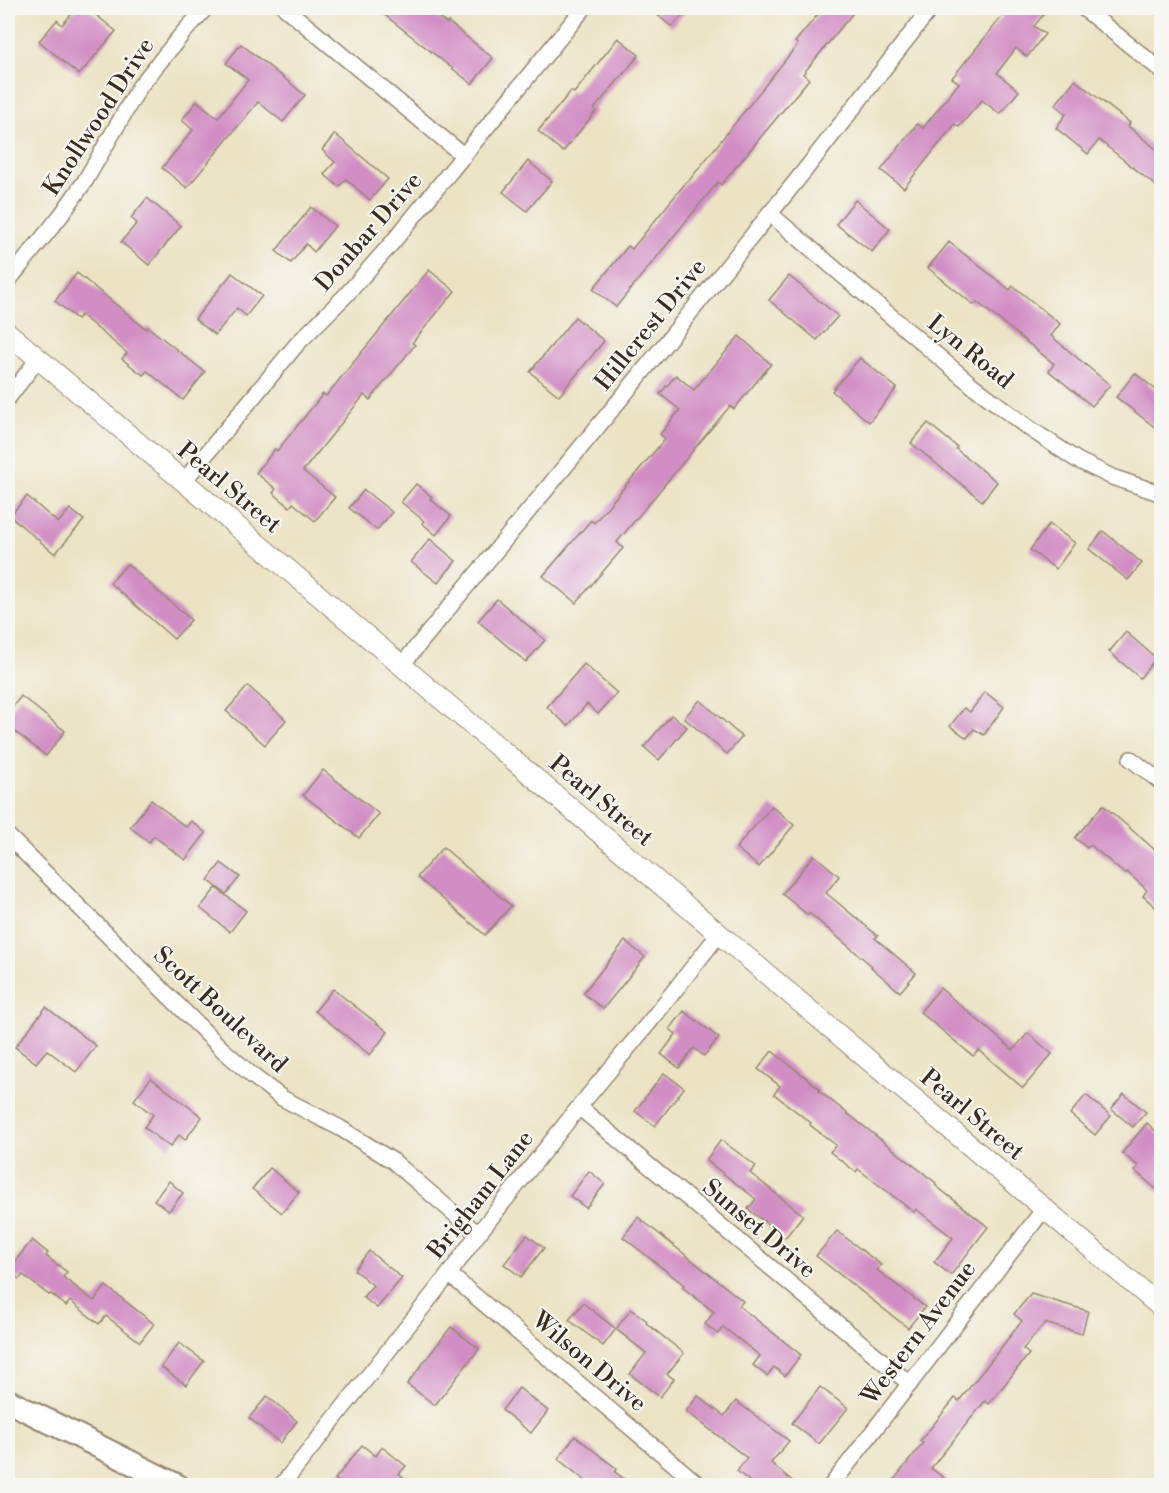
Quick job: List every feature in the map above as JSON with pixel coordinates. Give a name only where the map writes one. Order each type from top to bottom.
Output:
[{"type":"main road","points":[[8,1401],[178,1485]]},
{"type":"street","name":"Knollwood Drive","points":[[8,281],[62,214],[85,181],[140,86],[206,8]]},
{"type":"street","points":[[285,8],[464,156]]},
{"type":"street","name":"Donbar Drive","points":[[183,482],[297,344],[392,243],[584,8]]},
{"type":"street","name":"Hillcrest Drive","points":[[401,666],[632,385],[931,8]]},
{"type":"street","points":[[1083,8],[1161,71]]},
{"type":"street","name":"Lyn Road","points":[[769,213],[972,385],[1026,426],[1077,460],[1112,477],[1161,494]]},
{"type":"street","name":"Pearl Street","points":[[8,333],[1161,1308]]},
{"type":"street","points":[[8,398],[38,359]]},
{"type":"street","points":[[1131,759],[1161,783]]},
{"type":"street","name":"Scott Boulevard","points":[[8,836],[222,1049],[254,1077],[282,1098],[340,1128],[393,1161],[478,1234]]},
{"type":"street","name":"Brigham Lane","points":[[281,1485],[449,1274],[478,1234],[719,934]]},
{"type":"street","name":"Sunset Drive","points":[[579,1107],[910,1384]]},
{"type":"street","name":"Western Avenue","points":[[831,1485],[1044,1209]]},
{"type":"street","name":"Wilson Drive","points":[[449,1274],[700,1485]]},
{"type":"building","points":[[77,8],[87,8],[116,31],[79,75],[39,41],[57,20],[62,25]]},
{"type":"building","points":[[376,8],[427,8],[493,58],[472,84]]},
{"type":"building","points":[[649,8],[689,8],[672,27]]},
{"type":"building","points":[[823,8],[857,8],[803,74],[809,79],[721,185],[718,182],[616,307],[593,289],[628,246],[632,249],[688,182],[798,44],[795,42]]},
{"type":"building","points":[[1009,8],[1049,8],[1034,26],[1045,34],[1027,57],[1016,48],[997,73],[1019,91],[1000,114],[982,100],[959,127],[955,124],[904,188],[881,170],[917,124],[923,128],[959,83],[952,78]]},
{"type":"building","points":[[618,38],[639,55],[594,109],[596,111],[563,152],[538,131],[571,91],[574,93]]},
{"type":"building","points":[[241,44],[305,95],[283,122],[258,102],[187,188],[162,168],[193,130],[182,120],[197,101],[218,118],[248,80],[226,63]]},
{"type":"building","points":[[1075,80],[1130,123],[1128,126],[1161,153],[1161,190],[1099,140],[1088,154],[1056,128],[1066,114],[1055,105]]},
{"type":"building","points":[[335,134],[388,179],[370,200],[346,179],[339,187],[324,174],[335,162],[322,150]]},
{"type":"building","points":[[528,161],[552,181],[527,211],[503,192]]},
{"type":"building","points":[[147,198],[181,226],[149,265],[121,242],[137,223],[131,218]]},
{"type":"building","points":[[855,200],[890,229],[872,252],[836,224]]},
{"type":"building","points":[[311,207],[335,226],[314,252],[306,244],[291,263],[276,251]]},
{"type":"building","points":[[949,242],[1010,290],[1013,286],[1060,324],[1051,336],[1110,385],[1092,406],[1049,371],[1054,364],[977,302],[974,305],[928,268]]},
{"type":"building","points":[[429,270],[455,291],[412,343],[415,345],[370,400],[364,395],[303,471],[335,497],[315,521],[293,503],[290,507],[273,493],[276,489],[256,473],[323,394],[326,396]]},
{"type":"building","points":[[77,273],[146,329],[148,327],[205,372],[183,400],[147,371],[143,375],[122,359],[127,353],[81,315],[77,319],[55,301]]},
{"type":"building","points":[[232,273],[262,296],[246,316],[237,308],[215,335],[195,319]]},
{"type":"building","points":[[789,276],[838,316],[817,340],[769,300]]},
{"type":"building","points":[[575,317],[604,341],[559,396],[530,372]]},
{"type":"building","points":[[739,336],[771,364],[734,409],[730,406],[617,542],[623,548],[576,603],[543,576],[591,520],[594,523],[665,439],[660,434],[680,410],[660,394],[676,375],[694,390]]},
{"type":"building","points":[[860,358],[897,388],[869,422],[832,391]]},
{"type":"building","points":[[1135,373],[1161,394],[1161,432],[1116,397]]},
{"type":"building","points":[[928,423],[997,482],[982,501],[911,443]]},
{"type":"building","points":[[416,484],[451,516],[436,535],[422,523],[424,521],[401,502]]},
{"type":"building","points":[[364,490],[392,512],[377,530],[349,508]]},
{"type":"building","points":[[27,496],[58,523],[70,509],[84,520],[55,554],[10,516]]},
{"type":"building","points":[[1049,524],[1075,543],[1056,569],[1030,550]]},
{"type":"building","points":[[1103,531],[1142,563],[1128,580],[1089,549]]},
{"type":"building","points":[[430,539],[456,561],[438,583],[411,562]]},
{"type":"building","points":[[127,564],[191,620],[174,639],[110,583]]},
{"type":"building","points":[[497,599],[545,640],[526,662],[478,621]]},
{"type":"building","points":[[1126,632],[1156,658],[1140,678],[1109,652]]},
{"type":"building","points":[[584,664],[617,693],[598,714],[587,704],[568,726],[547,707]]},
{"type":"building","points":[[248,686],[286,720],[265,745],[226,711]]},
{"type":"building","points":[[985,692],[1004,707],[984,735],[974,729],[967,738],[950,726],[964,708],[970,712]]},
{"type":"building","points":[[21,696],[65,731],[46,756],[8,726],[8,713]]},
{"type":"building","points":[[700,700],[742,737],[727,754],[684,718]]},
{"type":"building","points":[[671,715],[687,727],[659,760],[644,747]]},
{"type":"building","points":[[323,770],[379,814],[359,838],[303,795]]},
{"type":"building","points":[[151,800],[186,827],[191,821],[206,833],[185,860],[154,836],[149,842],[130,827]]},
{"type":"building","points":[[1103,805],[1161,855],[1161,912],[1143,896],[1147,890],[1127,872],[1125,874],[1090,845],[1087,848],[1075,838]]},
{"type":"building","points":[[772,806],[794,825],[759,867],[736,848]]},
{"type":"building","points":[[443,847],[511,906],[485,935],[417,877]]},
{"type":"building","points":[[814,855],[839,876],[826,893],[878,936],[875,938],[916,973],[900,992],[809,913],[808,915],[782,894]]},
{"type":"building","points":[[221,863],[240,877],[226,894],[208,880]]},
{"type":"building","points":[[216,888],[246,911],[230,932],[200,908]]},
{"type":"building","points":[[625,941],[645,957],[603,1009],[583,993]]},
{"type":"building","points":[[940,988],[1013,1050],[1028,1033],[1052,1054],[1023,1088],[979,1050],[973,1056],[920,1012]]},
{"type":"building","points":[[333,989],[388,1032],[370,1055],[315,1011]]},
{"type":"building","points":[[46,1007],[96,1046],[76,1072],[47,1050],[36,1063],[15,1047]]},
{"type":"building","points":[[684,1011],[719,1038],[704,1056],[694,1048],[679,1068],[661,1054],[676,1034],[670,1029]]},
{"type":"building","points":[[772,1051],[988,1227],[951,1275],[934,1262],[953,1238],[916,1209],[914,1212],[858,1169],[856,1172],[830,1152],[836,1145],[774,1094],[780,1086],[758,1069]]},
{"type":"building","points":[[664,1073],[684,1088],[655,1126],[635,1111]]},
{"type":"building","points":[[151,1078],[202,1117],[185,1140],[179,1135],[170,1147],[144,1127],[153,1115],[134,1100]]},
{"type":"building","points":[[1124,1094],[1146,1112],[1133,1127],[1111,1109]]},
{"type":"building","points":[[1086,1095],[1111,1116],[1095,1135],[1070,1114]]},
{"type":"building","points":[[1147,1123],[1161,1136],[1161,1193],[1135,1171],[1138,1166],[1122,1153]]},
{"type":"building","points":[[721,1140],[756,1166],[750,1173],[803,1215],[785,1238],[748,1209],[756,1199],[706,1160]]},
{"type":"building","points":[[270,1168],[299,1192],[282,1213],[252,1189]]},
{"type":"building","points":[[589,1171],[605,1184],[586,1208],[570,1196]]},
{"type":"building","points":[[169,1181],[183,1193],[169,1211],[154,1200]]},
{"type":"building","points":[[638,1217],[743,1301],[739,1306],[801,1355],[785,1376],[774,1367],[767,1376],[753,1365],[760,1356],[723,1327],[718,1334],[705,1324],[714,1312],[623,1237]]},
{"type":"building","points":[[837,1231],[881,1265],[877,1270],[925,1307],[908,1328],[816,1256]]},
{"type":"building","points":[[527,1235],[544,1248],[521,1277],[504,1264]]},
{"type":"building","points":[[32,1240],[48,1253],[46,1256],[67,1272],[63,1277],[94,1301],[106,1286],[154,1324],[140,1342],[106,1316],[99,1324],[70,1301],[66,1306],[23,1275],[19,1279],[8,1270]]},
{"type":"building","points":[[369,1251],[402,1278],[377,1308],[363,1297],[373,1285],[354,1270]]},
{"type":"building","points":[[1031,1294],[1088,1311],[1082,1334],[1045,1323],[1023,1349],[1029,1354],[989,1404],[985,1401],[931,1468],[953,1485],[890,1485],[923,1443],[920,1441],[955,1398],[959,1401],[1022,1321],[1014,1314]]},
{"type":"building","points":[[583,1303],[616,1329],[603,1346],[569,1320]]},
{"type":"building","points":[[631,1309],[684,1353],[667,1374],[674,1379],[660,1397],[630,1374],[646,1353],[616,1329]]},
{"type":"building","points":[[451,1327],[479,1349],[435,1405],[407,1384]]},
{"type":"building","points":[[179,1343],[204,1361],[186,1385],[161,1367]]},
{"type":"building","points":[[820,1387],[848,1408],[819,1444],[792,1423]]},
{"type":"building","points":[[519,1388],[548,1411],[531,1433],[502,1410]]},
{"type":"building","points":[[267,1396],[297,1421],[280,1443],[249,1418]]},
{"type":"building","points":[[698,1396],[724,1416],[736,1401],[789,1441],[771,1463],[797,1485],[754,1485],[737,1471],[747,1458],[686,1411]]},
{"type":"building","points":[[575,1436],[617,1469],[615,1472],[632,1485],[591,1485],[558,1459]]},
{"type":"building","points":[[362,1445],[376,1456],[382,1447],[406,1466],[399,1474],[414,1485],[343,1485],[335,1479]]}]
